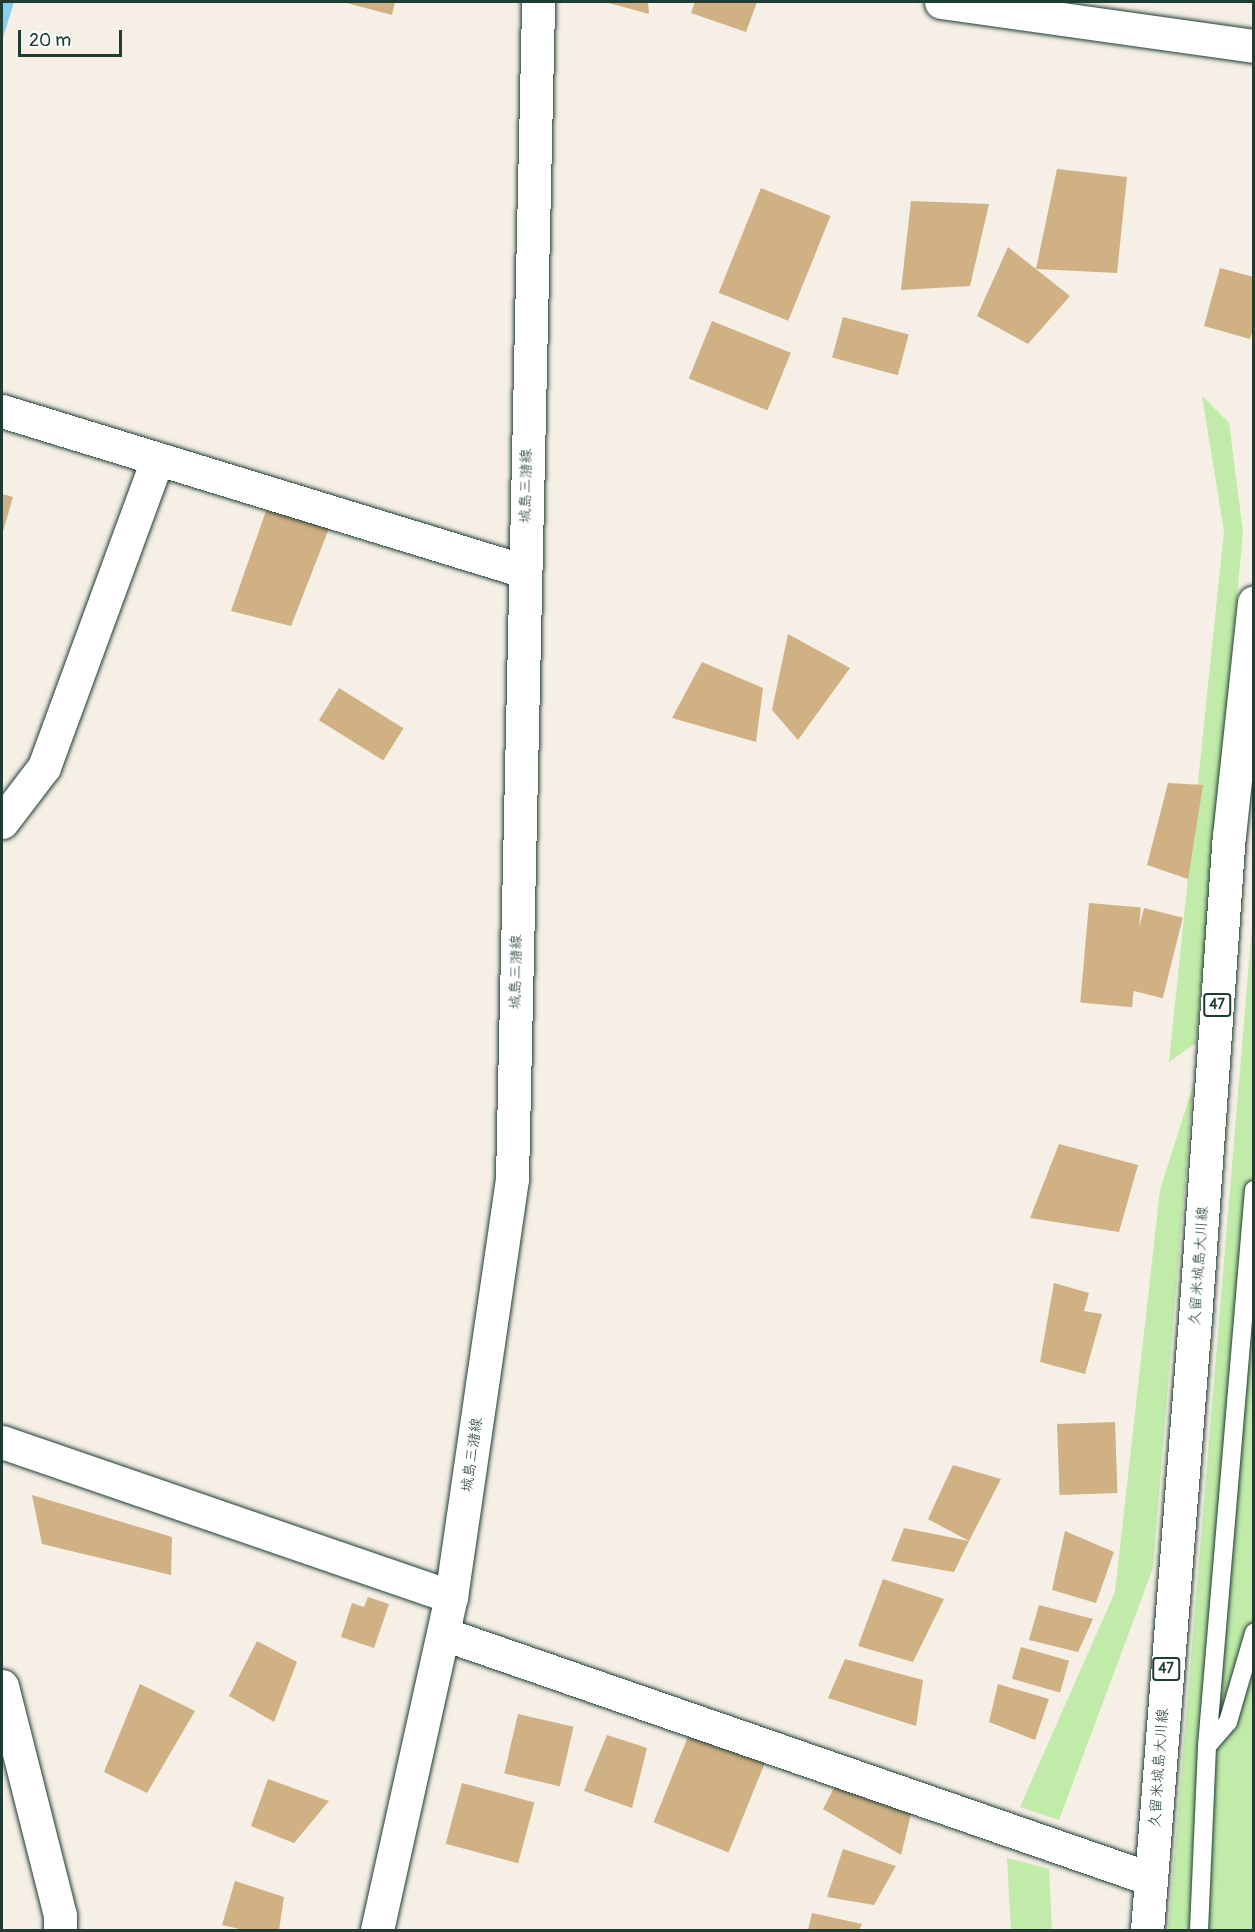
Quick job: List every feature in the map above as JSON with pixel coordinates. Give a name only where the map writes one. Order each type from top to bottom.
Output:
[{"type":"main road","name":"城島三潴線","points":[[377,1930],[451,1597],[512,1179],[538,2]]},
{"type":"main road","points":[[941,2],[1254,46]]},
{"type":"main road","points":[[2,411],[524,572]]},
{"type":"main road","points":[[2,822],[44,767],[157,460]]},
{"type":"main road","name":"久留米城島大川線","points":[[1147,1930],[1194,1330],[1229,836],[1254,602]]},
{"type":"main road","points":[[2,1442],[451,1597]]},
{"type":"main road","points":[[444,1635],[1151,1879]]},
{"type":"main road","points":[[2,1686],[60,1916],[60,1930]]},
{"type":"lane","points":[[1199,1930],[1207,1746],[1254,1190]]},
{"type":"lane","points":[[1207,1746],[1228,1722],[1254,1633]]},
{"type":"green space","points":[[1202,396],[1229,423],[1243,532],[1196,1043],[1169,1062],[1224,531]]},
{"type":"green space","points":[[1253,915],[1253,1930],[1168,1930]]},
{"type":"green space","points":[[1193,1086],[1153,1568],[1059,1820],[1020,1807],[1115,1592],[1160,1190]]},
{"type":"green space","points":[[1007,1858],[1049,1869],[1052,1930],[1011,1930]]},
{"type":"water","points":[[2,2],[14,2],[2,41]]},
{"type":"building","points":[[343,2],[395,2],[392,15]]},
{"type":"building","points":[[605,2],[648,2],[649,14]]},
{"type":"building","points":[[695,2],[757,2],[746,32],[691,13]]},
{"type":"building","points":[[1057,169],[1127,177],[1117,273],[1036,269]]},
{"type":"building","points":[[761,188],[831,216],[788,321],[719,293]]},
{"type":"building","points":[[911,201],[989,204],[970,286],[901,290]]},
{"type":"building","points":[[1008,247],[1070,296],[1028,344],[977,316]]},
{"type":"building","points":[[1220,268],[1254,277],[1254,326],[1250,339],[1204,326]]},
{"type":"building","points":[[843,317],[909,335],[898,375],[832,358]]},
{"type":"building","points":[[712,321],[791,353],[768,410],[689,378]]},
{"type":"building","points":[[2,494],[13,497],[2,535]]},
{"type":"building","points":[[267,508],[330,526],[291,626],[231,611]]},
{"type":"building","points":[[788,634],[850,668],[798,740],[772,710]]},
{"type":"building","points":[[702,662],[763,688],[756,742],[672,718]]},
{"type":"building","points":[[339,688],[403,728],[383,760],[319,720]]},
{"type":"building","points":[[1168,783],[1203,785],[1188,879],[1147,865]]},
{"type":"building","points":[[1089,903],[1141,908],[1132,1007],[1080,1003]]},
{"type":"building","points":[[1144,908],[1183,918],[1163,998],[1124,989]]},
{"type":"building","points":[[1059,1144],[1138,1165],[1119,1232],[1030,1218]]},
{"type":"building","points":[[1054,1283],[1089,1293],[1084,1311],[1102,1314],[1085,1374],[1040,1362]]},
{"type":"building","points":[[1115,1422],[1117,1493],[1060,1495],[1057,1424]]},
{"type":"building","points":[[953,1465],[1001,1479],[969,1541],[928,1519]]},
{"type":"building","points":[[32,1495],[172,1537],[171,1575],[42,1544]]},
{"type":"building","points":[[904,1528],[969,1541],[954,1572],[891,1561]]},
{"type":"building","points":[[1065,1531],[1114,1552],[1096,1603],[1052,1590]]},
{"type":"building","points":[[883,1579],[944,1599],[913,1662],[858,1646]]},
{"type":"building","points":[[368,1597],[389,1604],[374,1648],[341,1637],[352,1603],[364,1607]]},
{"type":"building","points":[[1039,1605],[1093,1619],[1078,1652],[1029,1640]]},
{"type":"building","points":[[257,1641],[297,1662],[274,1722],[229,1696]]},
{"type":"building","points":[[1021,1647],[1069,1661],[1060,1693],[1012,1679]]},
{"type":"building","points":[[845,1659],[923,1680],[916,1726],[828,1698]]},
{"type":"building","points":[[140,1684],[195,1711],[147,1793],[104,1772]]},
{"type":"building","points":[[998,1684],[1049,1699],[1035,1740],[989,1722]]},
{"type":"building","points":[[518,1714],[574,1727],[560,1786],[504,1773]]},
{"type":"building","points":[[694,1722],[769,1752],[729,1852],[654,1822]]},
{"type":"building","points":[[607,1735],[647,1748],[632,1808],[584,1791]]},
{"type":"building","points":[[844,1769],[914,1802],[901,1855],[823,1809]]},
{"type":"building","points":[[268,1779],[329,1801],[294,1843],[251,1826]]},
{"type":"building","points":[[462,1783],[534,1802],[518,1863],[446,1844]]},
{"type":"building","points":[[843,1849],[896,1866],[874,1905],[827,1897]]},
{"type":"building","points":[[235,1881],[284,1897],[279,1930],[244,1930],[222,1925]]},
{"type":"building","points":[[812,1913],[862,1924],[859,1930],[808,1930]]}]
